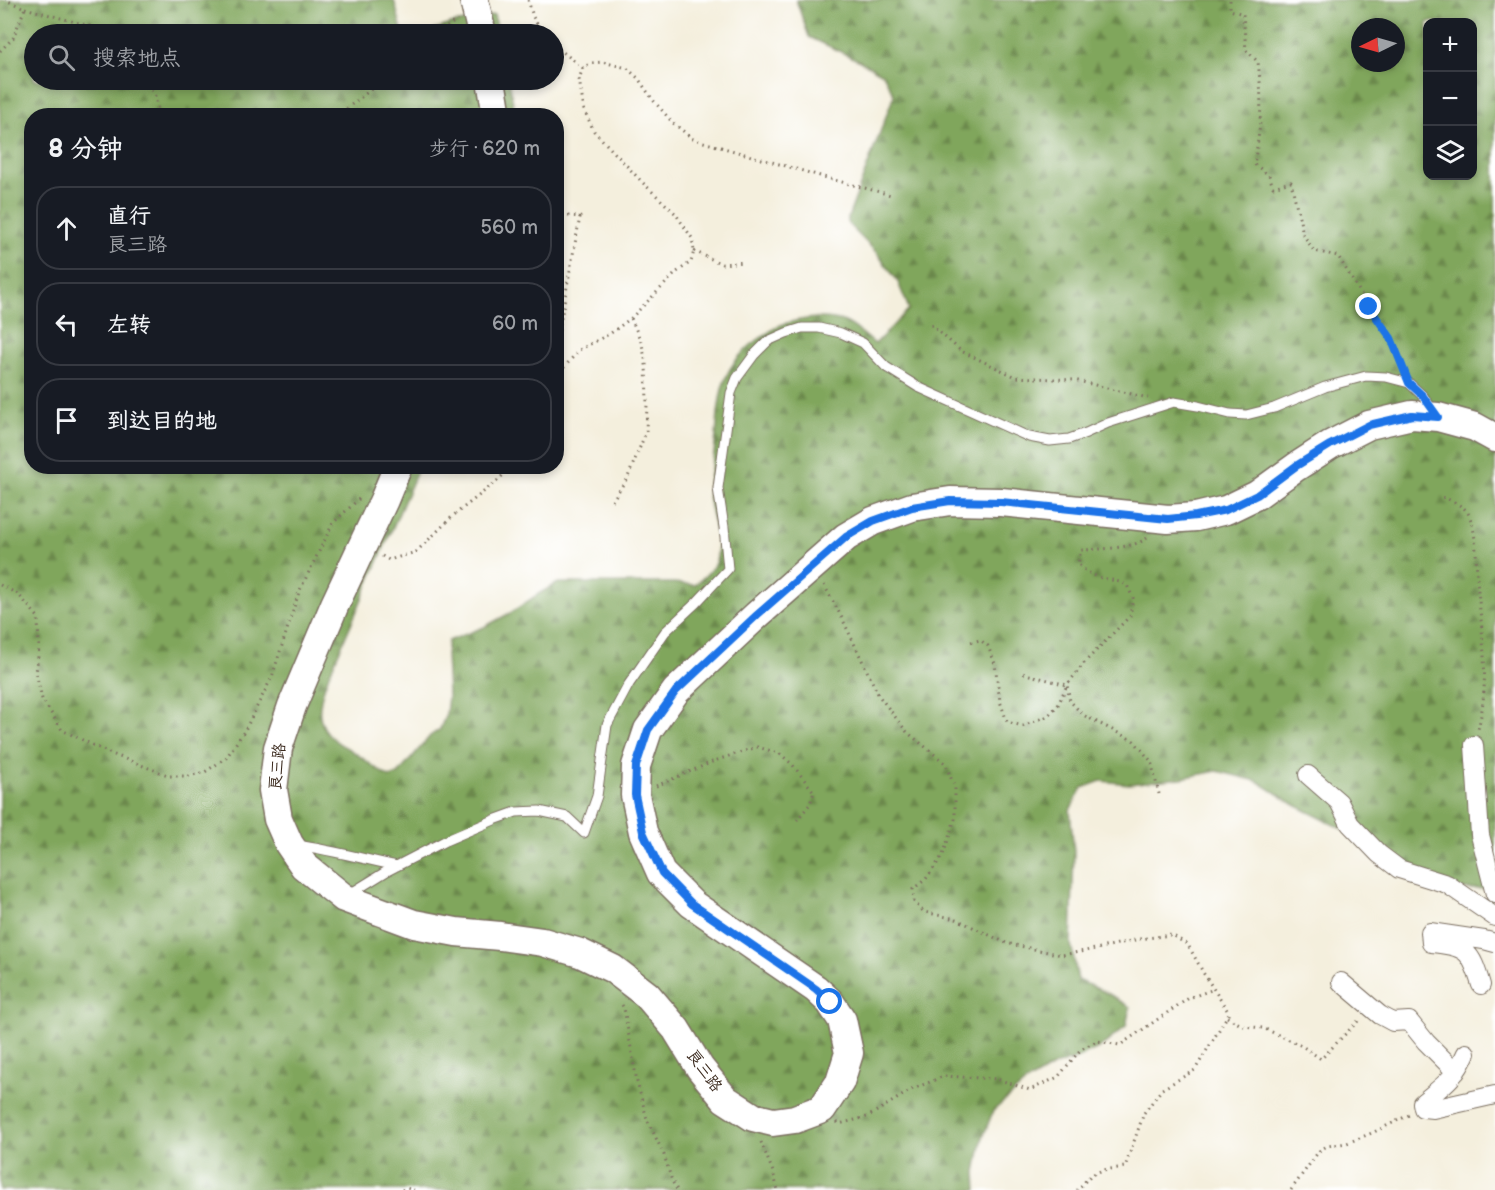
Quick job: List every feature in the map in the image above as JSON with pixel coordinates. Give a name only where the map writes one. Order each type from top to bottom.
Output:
[{"type":"main road","points":[[474,0],[480,24]]},
{"type":"main road","points":[[493,90],[496,108]]},
{"type":"main road","points":[[822,1108],[840,1082],[849,1053],[842,1020],[830,1002],[816,989],[692,904],[662,873],[643,832],[635,795],[636,766],[648,730],[676,691],[812,565],[846,537],[873,521],[912,507],[950,501],[1001,502],[1168,519],[1196,516],[1226,510],[1257,495],[1296,466],[1369,425],[1412,415],[1438,417],[1475,428],[1495,438]]},
{"type":"main road","name":"良三路","points":[[395,474],[296,696],[278,748],[273,790],[278,819],[289,843],[304,866],[344,898],[414,924],[456,932],[543,942],[580,953],[613,969],[647,995],[676,1029],[700,1068],[725,1100],[753,1118],[773,1122],[784,1121],[822,1108]]},
{"type":"street","points":[[1474,745],[1480,835],[1495,894]]},
{"type":"street","points":[[1308,775],[1339,802],[1350,824],[1379,854],[1400,869],[1447,884],[1495,917]]},
{"type":"street","points":[[1481,985],[1474,963],[1466,952],[1452,944],[1431,943],[1430,932],[1495,943]]},
{"type":"street","points":[[1341,982],[1380,1015],[1393,1022],[1409,1021],[1426,1042],[1456,1071]]},
{"type":"street","points":[[1466,1053],[1452,1077],[1422,1103],[1423,1108],[1432,1109],[1495,1095]]},
{"type":"lane","points":[[344,898],[397,866],[445,841],[516,812],[539,811],[567,817],[584,833],[597,796],[607,725],[629,684],[664,632],[728,569],[718,488],[731,393],[737,378],[754,355],[768,341],[786,333],[802,328],[819,328],[841,333],[864,343],[886,367],[918,387],[1029,437],[1050,441],[1068,439],[1108,423],[1174,402],[1230,414],[1246,415],[1274,408],[1325,387],[1366,376],[1386,377],[1409,383],[1423,396],[1438,417]]},
{"type":"lane","points":[[289,843],[327,849],[397,866]]},
{"type":"path","points":[[5,0],[82,24]]},
{"type":"path","points":[[528,0],[532,17],[537,24]]},
{"type":"path","points":[[1230,0],[1230,10],[1243,14],[1246,50],[1258,62],[1262,109],[1254,164],[1269,175],[1273,187],[1291,182],[1303,234],[1314,251],[1338,256],[1391,338],[1409,383]]},
{"type":"path","points":[[0,51],[13,38],[25,8]]},
{"type":"path","points":[[564,53],[584,68]]},
{"type":"path","points":[[564,368],[579,350],[611,333],[631,318],[691,262],[694,251],[692,238],[675,213],[594,131],[584,110],[579,79],[584,68],[591,63],[603,62],[627,68],[638,78],[673,123],[693,139],[891,195]]},
{"type":"path","points":[[151,90],[157,108]]},
{"type":"path","points":[[347,108],[370,90]]},
{"type":"path","points":[[564,216],[580,217],[564,302]]},
{"type":"path","points":[[694,251],[722,264],[745,262]]},
{"type":"path","points":[[612,501],[628,477],[646,432],[648,387],[646,363],[642,344],[631,318]]},
{"type":"path","points":[[931,325],[961,351],[1016,377],[1074,380],[1133,395],[1174,402]]},
{"type":"path","points":[[361,547],[389,560],[416,552],[454,515],[504,474]]},
{"type":"path","points":[[0,585],[18,594],[38,617],[39,648],[36,674],[42,699],[62,730],[109,753],[170,776],[189,776],[205,772],[226,758],[245,730],[272,677],[299,592],[333,523],[360,497],[384,500]]},
{"type":"path","points":[[1443,497],[1454,501],[1468,513],[1474,538],[1485,691],[1483,710],[1474,745]]},
{"type":"path","points":[[971,642],[980,640],[988,646],[995,664],[1000,701],[1007,722],[1023,726],[1048,716],[1058,705],[1067,686],[1085,662],[1130,616],[1133,598],[1127,585],[1087,573],[1078,564],[1081,550],[1141,542],[1168,519]]},
{"type":"path","points":[[812,565],[842,618],[879,696],[907,732],[945,763],[955,788],[955,819],[943,855],[926,879],[913,889],[914,902],[924,912],[956,920],[1006,943],[1062,955],[1096,950],[1139,939],[1172,935],[1188,945],[1229,1013],[1195,1070],[1162,1089],[1144,1113],[1125,1167],[1103,1170],[1091,1175],[1077,1190]]},
{"type":"path","points":[[1022,674],[1067,686]]},
{"type":"path","points":[[1067,686],[1070,701],[1083,715],[1134,741],[1151,760],[1159,794]]},
{"type":"path","points":[[635,795],[717,760],[757,747],[779,753],[792,764],[814,792],[810,804],[797,820]]},
{"type":"path","points":[[822,1108],[839,1124],[867,1118],[913,1089],[944,1076],[997,1079],[1030,1090],[1058,1077],[1081,1049],[1097,1041],[1120,1045],[1189,998],[1215,989]]},
{"type":"path","points":[[616,999],[624,1008],[637,1082],[647,1119],[677,1190]]},
{"type":"path","points":[[1227,1017],[1243,1026],[1263,1029],[1283,1037],[1321,1059],[1371,1007]]},
{"type":"path","points":[[1291,1190],[1319,1151],[1328,1146],[1347,1143],[1372,1133],[1423,1108]]},
{"type":"path","points":[[753,1118],[778,1190]]},
{"type":"path","points":[[402,1190],[406,1188],[414,1190]]},
{"type":"green space","points":[[0,0],[394,0],[400,24],[24,24],[24,90],[511,90],[514,108],[24,108],[24,474],[416,474],[326,682],[320,706],[321,721],[329,735],[390,777],[398,774],[430,736],[440,729],[446,714],[448,696],[446,654],[448,641],[484,627],[558,583],[695,585],[715,565],[717,547],[708,493],[719,404],[726,376],[744,351],[783,324],[816,318],[831,318],[845,322],[875,344],[909,309],[897,280],[876,252],[848,224],[848,218],[894,95],[883,74],[809,37],[796,0],[1495,0],[1495,888],[1455,890],[1416,877],[1373,843],[1295,805],[1257,781],[1217,771],[1129,784],[1101,781],[1082,788],[1070,810],[1074,852],[1071,944],[1078,980],[1109,994],[1130,1007],[1126,1026],[1102,1046],[1078,1058],[1054,1066],[1024,1084],[993,1111],[982,1140],[976,1172],[977,1190],[0,1190]]},
{"type":"green space","points":[[494,15],[496,24],[450,24]]},
{"type":"route","points":[[830,1002],[816,989],[692,904],[662,873],[643,832],[635,795],[636,766],[648,730],[676,691],[812,565],[846,537],[873,521],[912,507],[950,501],[1001,502],[1168,519],[1196,516],[1226,510],[1257,495],[1296,466],[1369,425],[1412,415],[1438,417],[1423,396],[1409,383],[1391,338],[1369,307]]}]
